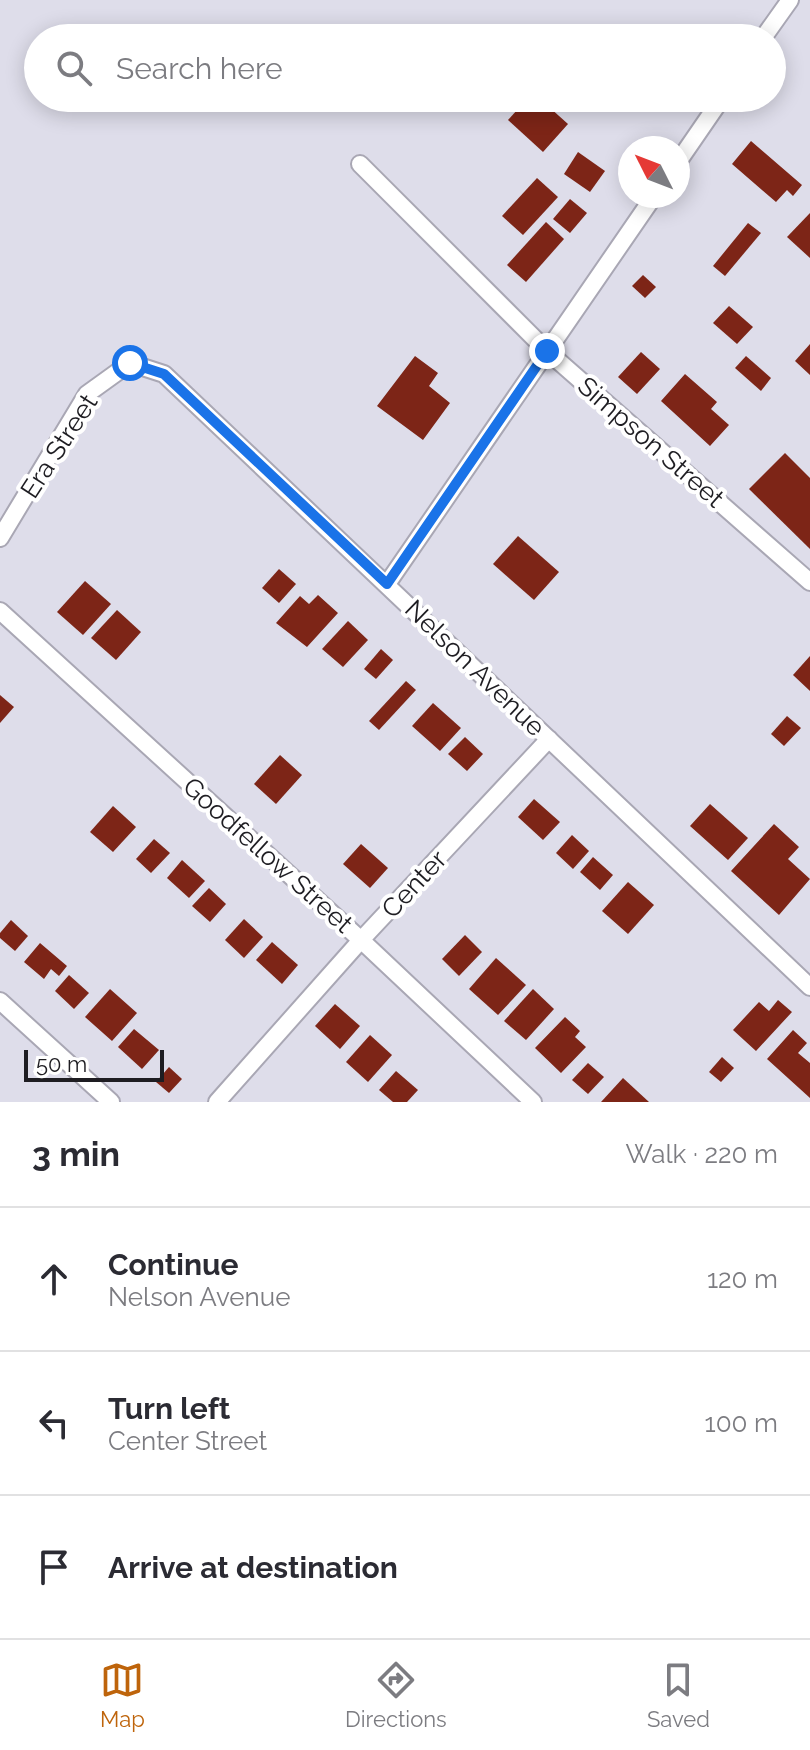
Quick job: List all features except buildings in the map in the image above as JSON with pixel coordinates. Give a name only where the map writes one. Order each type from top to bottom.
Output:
[{"type":"street","points":[[773,24],[790,0]]},
{"type":"street","points":[[690,145],[712,112]]},
{"type":"street","name":"Simpson Street","points":[[360,164],[547,351],[810,582]]},
{"type":"street","points":[[387,584],[646,208]]},
{"type":"street","name":"Nelson Avenue","points":[[130,363],[164,374],[810,987]]},
{"type":"street","name":"Era Street","points":[[0,538],[87,394],[130,363]]},
{"type":"street","name":"Goodfellow Street","points":[[0,611],[361,940],[533,1102]]},
{"type":"street","name":"Center","points":[[217,1102],[361,940],[549,739]]},
{"type":"street","points":[[0,1001],[111,1102]]},
{"type":"route","points":[[130,363],[164,374],[387,584],[547,351]]}]
